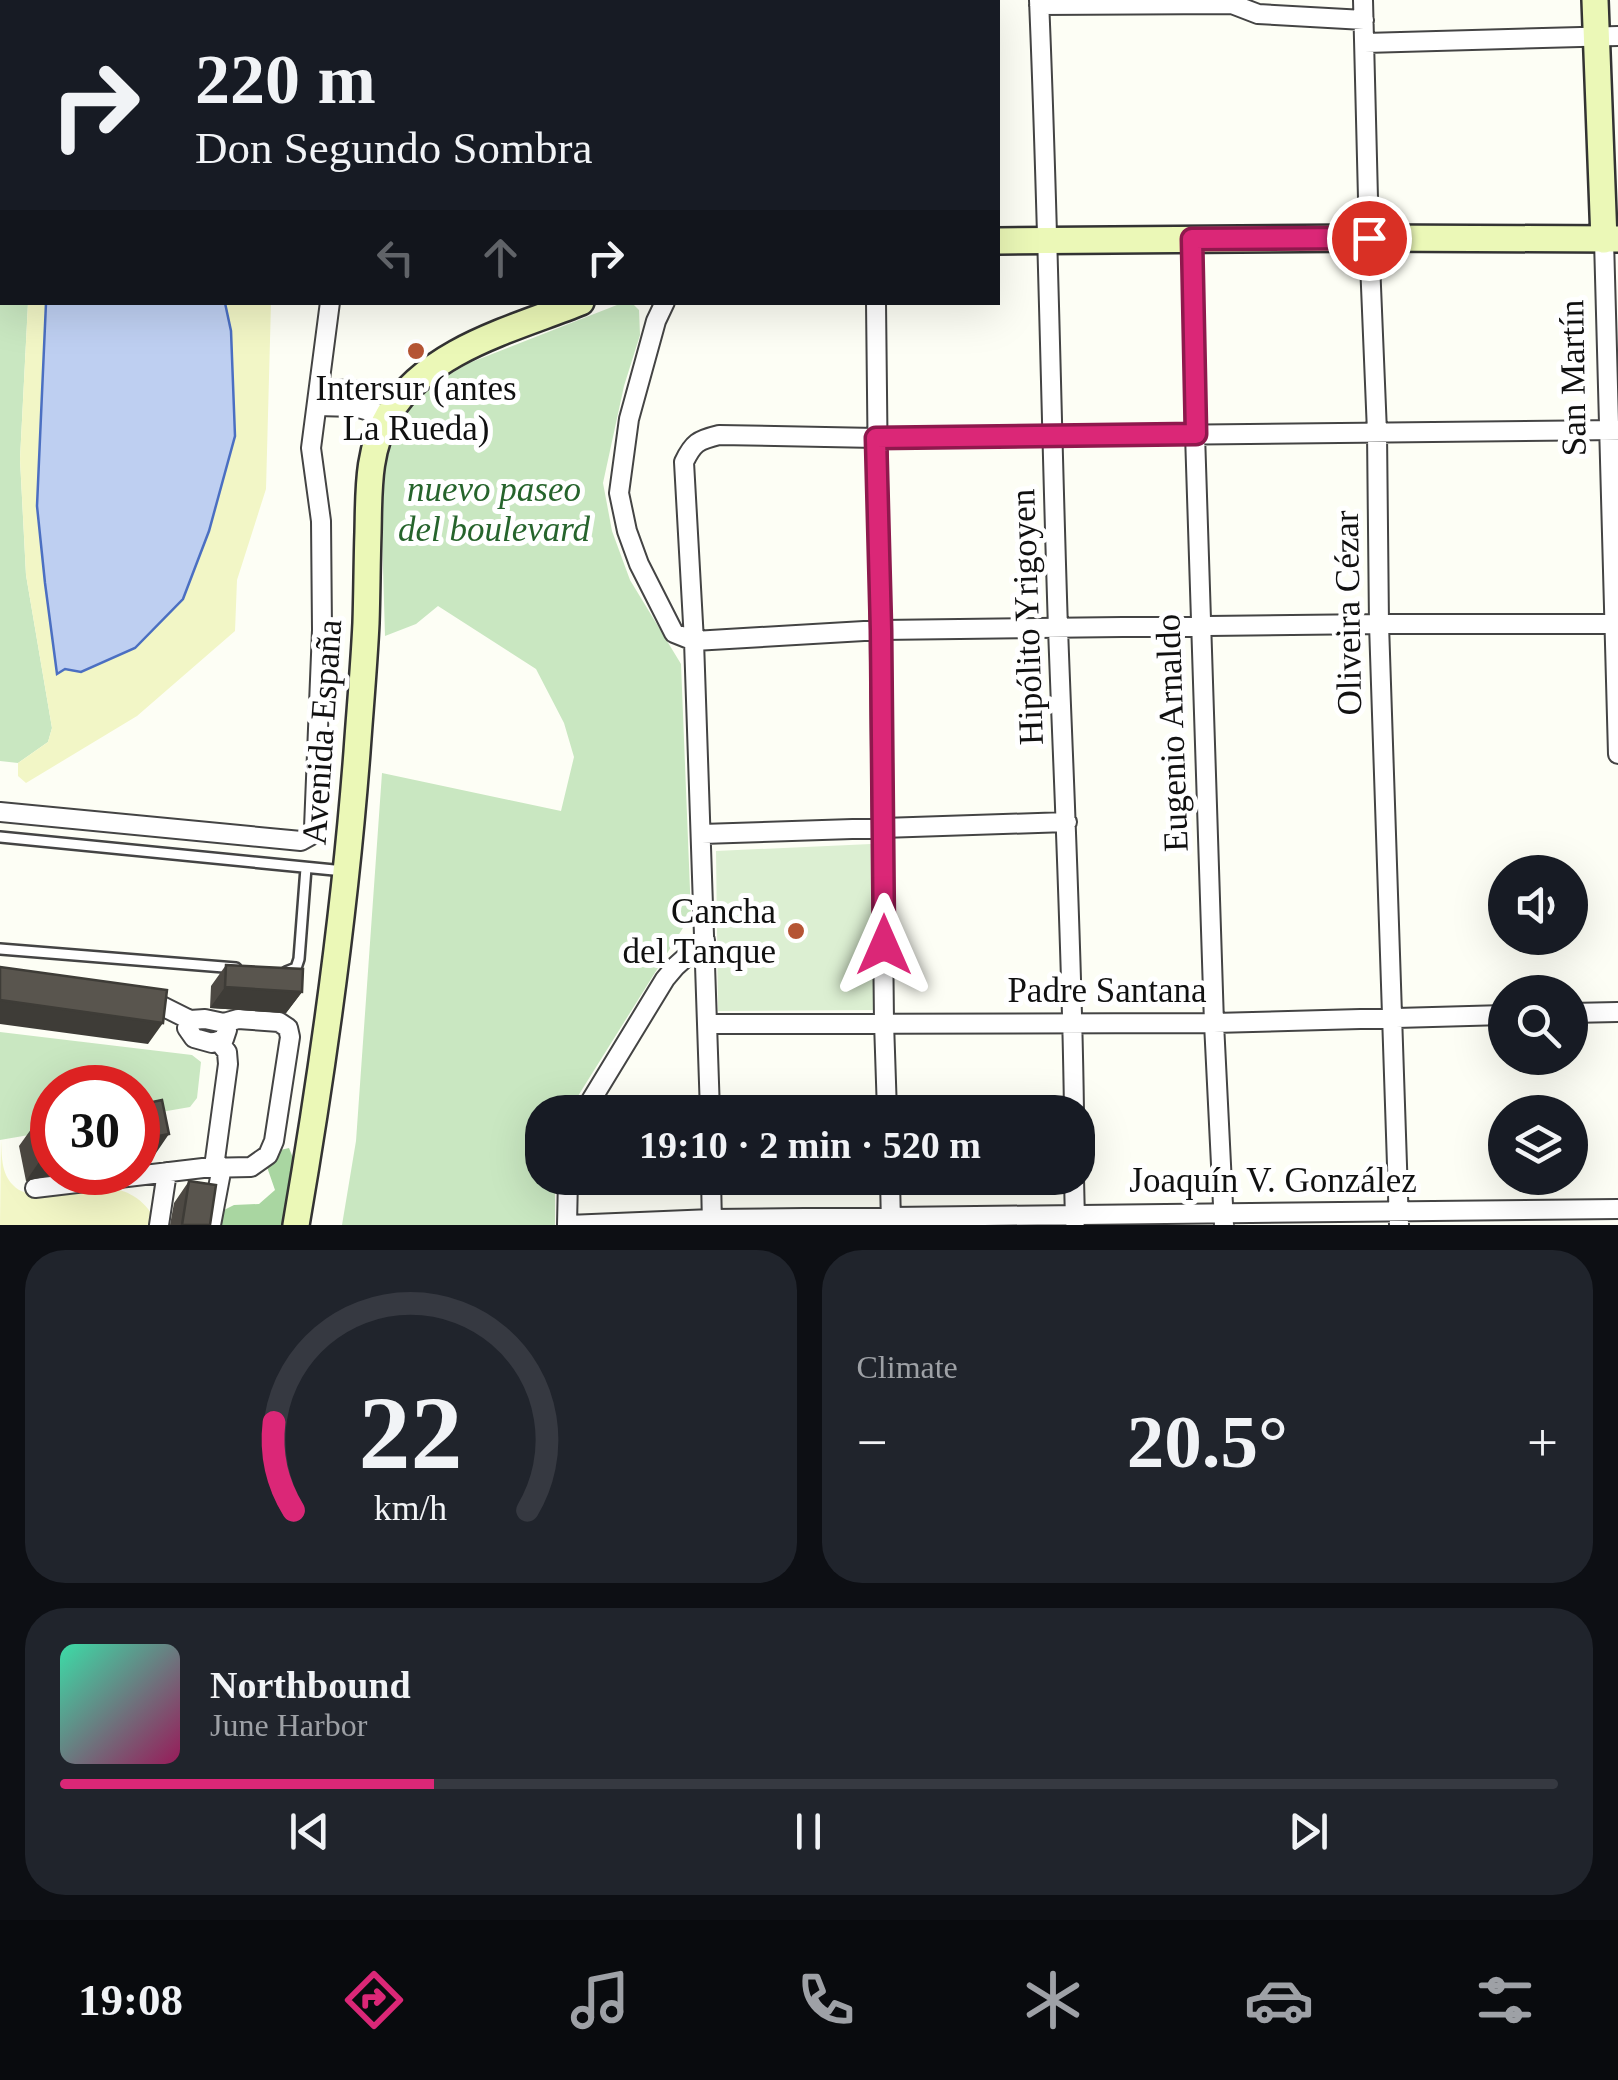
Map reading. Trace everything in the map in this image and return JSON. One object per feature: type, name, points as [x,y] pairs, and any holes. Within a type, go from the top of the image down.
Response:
[{"type":"main road","name":"San Martín","points":[[1595,0],[1607,36],[1611,240]]},
{"type":"main road","points":[[1000,241],[1611,240]]},
{"type":"main road","points":[[528,322],[554,305]]},
{"type":"main road","points":[[394,406],[426,371],[449,358],[573,305]]},
{"type":"main road","name":"Avenida España","points":[[296,1225],[347,872],[366,627],[370,474],[377,439],[394,406]]},
{"type":"street","name":"Oliveira Cézar","points":[[1364,0],[1400,1219]]},
{"type":"street","points":[[1039,3],[1248,4],[1258,14],[1364,20]]},
{"type":"street","name":"Hipólito Yrigoyen","points":[[1039,3],[1074,1095]]},
{"type":"street","points":[[1365,43],[1607,36]]},
{"type":"street","name":"Eugenio Arnaldo","points":[[1192,239],[1201,626],[1224,1218]]},
{"type":"street","name":"San Martín","points":[[1611,240],[1618,754]]},
{"type":"street","points":[[0,812],[301,841],[310,836],[314,828],[322,630],[320,521],[311,448],[330,305]]},
{"type":"street","points":[[876,305],[886,1095]]},
{"type":"street","points":[[655,312],[629,420],[619,492],[633,548],[674,633],[694,640],[881,630],[1617,624]]},
{"type":"street","points":[[318,398],[355,390],[394,406]]},
{"type":"street","points":[[710,1095],[684,462],[692,446],[718,435],[876,438],[1613,430]]},
{"type":"street","points":[[702,834],[1067,822]]},
{"type":"street","points":[[594,1095],[666,978],[705,940]]},
{"type":"street","points":[[126,994],[148,999],[190,1020],[279,1022],[288,1028],[290,1037],[274,1141],[268,1155],[241,1169],[218,1167],[160,1173]]},
{"type":"street","points":[[1588,1013],[1618,1012]]},
{"type":"street","name":"Padre Santana","points":[[708,1024],[1214,1022],[1488,1015]]},
{"type":"street","points":[[190,1020],[187,1028],[194,1038],[212,1044],[224,1040],[224,1023]]},
{"type":"street","points":[[211,1225],[228,1064],[227,1052],[219,1042]]},
{"type":"street","points":[[160,1225],[168,1172]]},
{"type":"street","points":[[568,1195],[568,1225]]},
{"type":"street","points":[[712,1195],[712,1222]]},
{"type":"street","points":[[890,1195],[891,1221]]},
{"type":"street","name":"Joaquín V. González","points":[[568,1225],[1400,1219],[1618,1209]]},
{"type":"lane","points":[[0,837],[347,872]]},
{"type":"lane","points":[[270,971],[289,972],[296,968],[306,868]]},
{"type":"lane","points":[[0,950],[250,969]]},
{"type":"green space","points":[[0,305],[28,305],[20,459],[26,575],[52,728],[48,742],[18,763],[0,761]]},
{"type":"green space","name":"nuevo paseo del boulevard","points":[[617,305],[634,305],[639,310],[640,335],[624,386],[603,483],[612,531],[630,580],[681,664],[691,915],[579,1095],[525,1095],[525,1195],[555,1195],[555,1225],[342,1225],[356,1141],[382,773],[561,811],[574,757],[564,723],[536,669],[438,606],[416,624],[385,636],[380,464],[408,399],[469,363]]},
{"type":"green space","points":[[0,1032],[192,1055],[201,1062],[197,1098],[190,1107],[160,1112],[160,1065],[30,1065],[30,1135],[0,1140]]},
{"type":"shaded area","name":"Cancha del Tanque","points":[[871,844],[879,1010],[718,1011],[716,851]]},
{"type":"shaded area","points":[[289,1148],[298,1170],[284,1225],[206,1225],[214,1215],[234,1205],[259,1204],[275,1190],[267,1167],[272,1152]]},
{"type":"sand","points":[[28,305],[46,305],[37,506],[58,673],[235,436],[231,331],[225,305],[271,305],[266,489],[237,580],[235,631],[137,716],[26,783],[18,776],[18,763],[48,742],[52,728],[26,575],[20,459]]},
{"type":"sand","points":[[1,1140],[6,1175],[25,1193],[130,1195],[151,1213],[149,1225],[0,1225]]},
{"type":"water","points":[[46,305],[225,305],[231,331],[235,436],[209,531],[183,599],[135,648],[81,672],[65,669],[57,674],[37,506]]},
{"type":"building","points":[[226,965],[303,969],[302,992],[225,987]]},
{"type":"building","points":[[0,967],[167,990],[163,1023],[0,1000]]},
{"type":"building","points":[[160,1100],[169,1134],[160,1136]]},
{"type":"building","points":[[189,1181],[216,1185],[210,1225],[182,1225]]},
{"type":"place","name":"Intersur (antes La Rueda)","points":[[416,351]]},
{"type":"place","name":"Cancha del Tanque","points":[[796,931]]},
{"type":"route","points":[[884,945],[876,438],[1196,434],[1192,239],[1369,238]]}]
